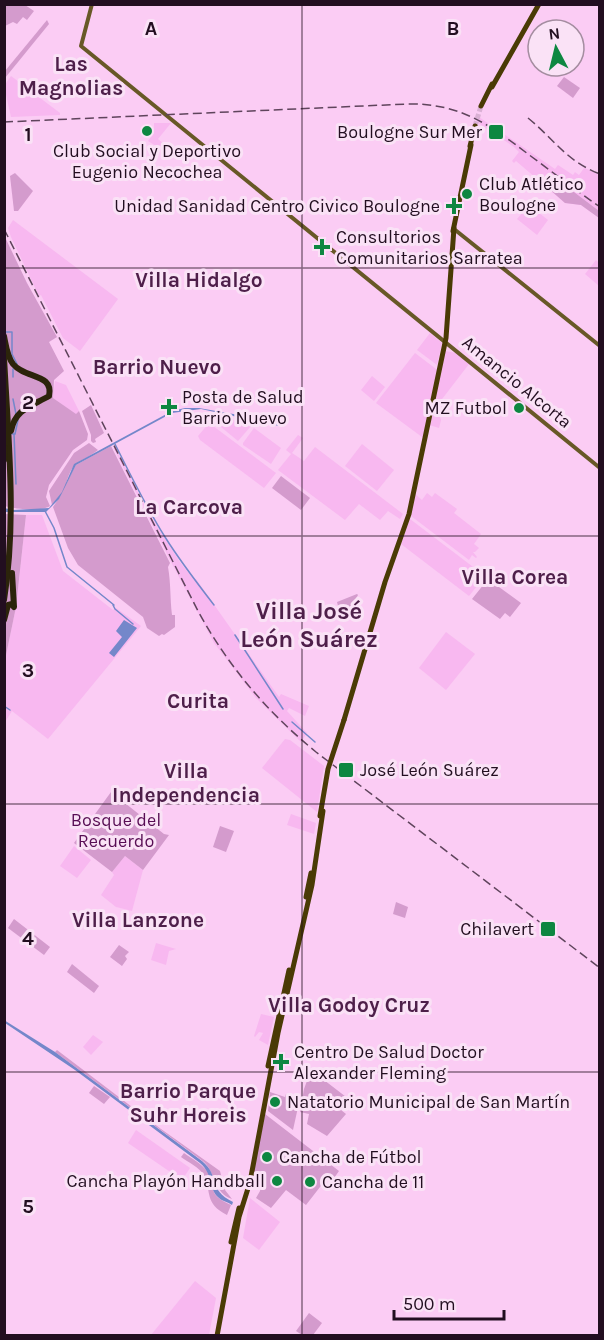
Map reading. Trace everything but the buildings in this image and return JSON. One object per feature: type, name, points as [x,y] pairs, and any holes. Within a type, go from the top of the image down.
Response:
[{"type":"highway","points":[[4,336],[13,364],[22,372],[47,381],[50,389],[49,396],[24,408],[15,418],[4,460]]},
{"type":"highway","points":[[4,357],[6,452]]},
{"type":"highway","points":[[4,432],[11,512],[12,580],[15,603],[14,607],[8,604],[4,620]]},
{"type":"highway","points":[[4,600],[11,536]]},
{"type":"main road","points":[[92,4],[81,45],[600,467]]},
{"type":"main road","points":[[480,106],[539,4]]},
{"type":"main road","points":[[215,1335],[235,1219],[245,1186],[271,1050],[304,909],[328,770],[386,580],[409,514],[445,341],[454,228],[475,126]]},
{"type":"main road","points":[[454,228],[600,346]]},
{"type":"main road","points":[[215,1335],[238,1223],[250,1182],[278,1033],[312,885],[321,816]]},
{"type":"main road","points":[[313,848],[317,841]]},
{"type":"shaded area","points":[[11,76],[60,115],[11,117],[4,86]]},
{"type":"shaded area","points":[[479,117],[555,169],[558,165],[573,175],[575,172],[579,175],[584,168],[599,173],[599,218],[581,205],[565,203],[516,161],[514,163],[512,161],[519,152],[477,122]]},
{"type":"shaded area","points":[[154,123],[171,123],[158,139],[163,143],[159,148],[148,141],[154,133]]},
{"type":"shaded area","points":[[529,205],[548,220],[537,235],[517,219]]},
{"type":"shaded area","points":[[13,220],[118,299],[80,351],[63,338],[41,295],[39,296],[11,237],[8,228]]},
{"type":"shaded area","points":[[596,260],[599,263],[599,286],[585,274]]},
{"type":"shaded area","points":[[430,333],[442,343],[437,365],[417,350]]},
{"type":"shaded area","points":[[445,351],[456,353],[469,364],[439,403],[445,407],[439,414],[441,420],[439,428],[426,424],[424,437],[422,437],[376,403],[415,353],[440,372]]},
{"type":"shaded area","points":[[372,376],[385,387],[374,401],[361,390]]},
{"type":"shaded area","points":[[55,381],[66,385],[79,411],[76,415],[53,398]]},
{"type":"shaded area","points":[[204,413],[247,423],[251,426],[238,441]]},
{"type":"shaded area","points":[[209,423],[276,473],[264,488],[200,440],[198,436]]},
{"type":"shaded area","points":[[254,428],[281,448],[271,464],[243,445]]},
{"type":"shaded area","points":[[298,435],[303,438],[292,453],[304,461],[315,447],[403,514],[400,519],[388,511],[380,520],[359,504],[345,520],[278,470],[291,454],[286,450]]},
{"type":"shaded area","points":[[362,444],[394,470],[377,491],[345,466]]},
{"type":"shaded area","points":[[114,445],[149,514],[180,562],[194,580],[196,579],[279,697],[281,694],[309,706],[305,716],[289,708],[287,711],[307,733],[301,742],[256,698],[214,643],[171,562]]},
{"type":"shaded area","points":[[427,493],[432,497],[435,493],[457,509],[454,513],[481,534],[474,544],[479,548],[473,552],[476,558],[472,555],[469,560],[411,516],[415,494],[422,500]]},
{"type":"shaded area","points":[[26,515],[42,515],[63,571],[113,610],[116,608],[141,626],[48,739],[12,711],[5,722],[5,660],[16,607]]},
{"type":"shaded area","points":[[410,519],[485,576],[469,596],[401,544]]},
{"type":"shaded area","points":[[446,632],[475,654],[446,690],[419,668]]},
{"type":"shaded area","points":[[285,739],[290,740],[324,766],[317,812],[262,768]]},
{"type":"shaded area","points":[[291,814],[316,823],[314,834],[287,825]]},
{"type":"shaded area","points":[[74,846],[91,860],[77,878],[60,866]]},
{"type":"shaded area","points":[[125,856],[143,870],[132,911],[116,907],[101,895],[114,875],[112,872]]},
{"type":"shaded area","points":[[156,943],[176,949],[169,951],[166,965],[151,960]]},
{"type":"shaded area","points":[[261,1014],[274,1017],[268,1045],[259,1040],[263,1033],[259,1032],[254,1036]]},
{"type":"shaded area","points":[[93,1035],[103,1042],[91,1055],[83,1047]]},
{"type":"shaded area","points":[[136,1130],[190,1168],[182,1180],[128,1143]]},
{"type":"shaded area","points":[[250,1198],[280,1222],[259,1250],[243,1238]]},
{"type":"shaded area","points":[[195,1281],[216,1298],[209,1335],[151,1335]]},
{"type":"green space","points":[[4,5],[25,5],[34,11],[27,20],[23,17],[17,24],[13,22],[5,26]]},
{"type":"green space","points":[[47,20],[49,24],[5,78],[5,71]]},
{"type":"green space","points":[[565,78],[580,88],[573,98],[557,86]]},
{"type":"green space","points":[[15,173],[33,191],[18,211],[14,211],[10,176]]},
{"type":"green space","points":[[558,180],[599,211],[599,218],[581,205],[565,203],[548,188]]},
{"type":"green space","points":[[4,235],[57,337],[49,342],[64,371],[54,380],[53,398],[76,414],[79,411],[88,434],[87,440],[73,450],[49,485],[46,497],[50,506],[41,509],[5,506]]},
{"type":"green space","points":[[91,405],[104,433],[93,443],[82,411]]},
{"type":"green space","points":[[89,443],[98,450],[74,466],[66,484],[76,465],[111,446],[170,563],[168,567],[175,627],[164,635],[159,636],[147,628],[143,617],[78,565],[68,548],[53,507],[61,495],[52,505],[49,491],[74,453]]},
{"type":"green space","points":[[281,476],[310,498],[301,510],[272,488]]},
{"type":"green space","points":[[5,514],[26,515],[16,607],[5,660]]},
{"type":"green space","points":[[488,579],[521,603],[510,617],[505,613],[500,619],[472,599]]},
{"type":"green space","points":[[358,595],[342,622],[337,602]]},
{"type":"green space","name":"Bosque del Recuerdo","points":[[111,792],[164,834],[169,835],[143,870],[125,856],[112,872],[74,843]]},
{"type":"green space","points":[[220,826],[234,831],[226,852],[213,847]]},
{"type":"green space","points":[[396,902],[408,907],[405,918],[393,914]]},
{"type":"green space","points":[[14,919],[50,947],[44,955],[8,928]]},
{"type":"green space","points":[[119,945],[129,952],[122,966],[110,957]]},
{"type":"green space","points":[[72,964],[99,986],[94,993],[67,972]]},
{"type":"green space","points":[[57,1050],[220,1171],[225,1190],[232,1199],[218,1188],[204,1162],[55,1052]]},
{"type":"green space","points":[[311,1070],[350,1100],[341,1110],[346,1114],[327,1136],[307,1124],[309,1114],[300,1112],[304,1089]]},
{"type":"green space","points":[[94,1086],[110,1097],[104,1104],[89,1093]]},
{"type":"green space","points":[[270,1092],[285,1097],[286,1094],[300,1098],[293,1130],[268,1111]]},
{"type":"green space","points":[[265,1114],[339,1171],[332,1181],[327,1178],[306,1205],[286,1190],[271,1208],[256,1198],[262,1179],[252,1177]]},
{"type":"green space","points":[[184,1153],[205,1168],[215,1193],[231,1205],[227,1215],[212,1202],[204,1175],[181,1157]]},
{"type":"green space","points":[[309,1313],[322,1323],[313,1335],[302,1335],[296,1331]]},
{"type":"water","points":[[199,408],[284,423],[279,426],[201,409],[172,413],[76,465],[59,499],[46,512],[5,512],[4,508],[13,510],[49,508],[62,492],[74,464],[172,411]]},
{"type":"water","points":[[124,620],[137,628],[114,657],[109,653],[122,637],[116,631]]},
{"type":"water","points":[[4,1020],[55,1052],[202,1161],[211,1172],[217,1188],[233,1202],[232,1205],[220,1199],[216,1194],[207,1172],[200,1163],[75,1070],[5,1023]]},
{"type":"waterway","points":[[5,332],[12,332],[12,354],[17,364]]},
{"type":"waterway","points":[[13,369],[13,377]]},
{"type":"waterway","points":[[13,399],[16,414]]},
{"type":"waterway","points":[[12,434],[15,434],[18,420]]},
{"type":"waterway","points":[[14,434],[16,484]]},
{"type":"waterway","points":[[115,444],[165,537],[214,605]]},
{"type":"waterway","points":[[45,511],[54,528],[67,567],[114,605]]},
{"type":"waterway","points":[[113,605],[133,624]]},
{"type":"waterway","points":[[235,635],[283,709]]},
{"type":"waterway","points":[[4,706],[10,710]]},
{"type":"waterway","points":[[292,722],[315,742]]},
{"type":"tunnel","points":[[475,126],[481,106]]},
{"type":"railway","points":[[4,122],[426,105],[460,112],[489,126],[600,207]]},
{"type":"railway","points":[[528,118],[569,156],[600,174]]},
{"type":"railway","points":[[4,229],[198,611],[222,651],[250,687],[281,721],[316,752],[600,968]]},
{"type":"place","name":"Club Social y Deportivo Eugenio Necochea","points":[[147,131]]},
{"type":"place","name":"Boulogne Sur Mer","points":[[496,132]]},
{"type":"place","name":"Club Atlético Boulogne","points":[[467,194]]},
{"type":"place","name":"Unidad Sanidad Centro Civico Boulogne","points":[[454,206]]},
{"type":"place","name":"Consultorios Comunitarios Sarratea","points":[[322,247]]},
{"type":"place","name":"Posta de Salud Barrio Nuevo","points":[[169,407]]},
{"type":"place","name":"MZ Futbol","points":[[519,408]]},
{"type":"place","name":"José León Suárez","points":[[346,770]]},
{"type":"place","name":"Chilavert","points":[[548,929]]},
{"type":"place","name":"Centro De Salud Doctor Alexander Fleming","points":[[281,1062]]},
{"type":"place","name":"Natatorio Municipal de San Martín","points":[[275,1102]]},
{"type":"place","name":"Cancha de Fútbol","points":[[267,1157]]},
{"type":"place","name":"Cancha Playón Handball","points":[[277,1181]]},
{"type":"place","name":"Cancha de 11","points":[[310,1182]]},
{"type":"district","name":"Las Magnolias","points":[[71,76]]},
{"type":"district","name":"Villa Hidalgo","points":[[199,280]]},
{"type":"district","name":"Barrio Nuevo","points":[[157,367]]},
{"type":"district","name":"La Carcova","points":[[189,507]]},
{"type":"district","name":"Villa Corea","points":[[515,577]]},
{"type":"district","name":"Villa José León Suárez","points":[[309,625]]},
{"type":"district","name":"Curita","points":[[198,701]]},
{"type":"district","name":"Villa Independencia","points":[[186,783]]},
{"type":"district","name":"Villa Lanzone","points":[[138,920]]},
{"type":"district","name":"Villa Godoy Cruz","points":[[349,1005]]},
{"type":"district","name":"Barrio Parque Suhr Horeis","points":[[188,1103]]}]
